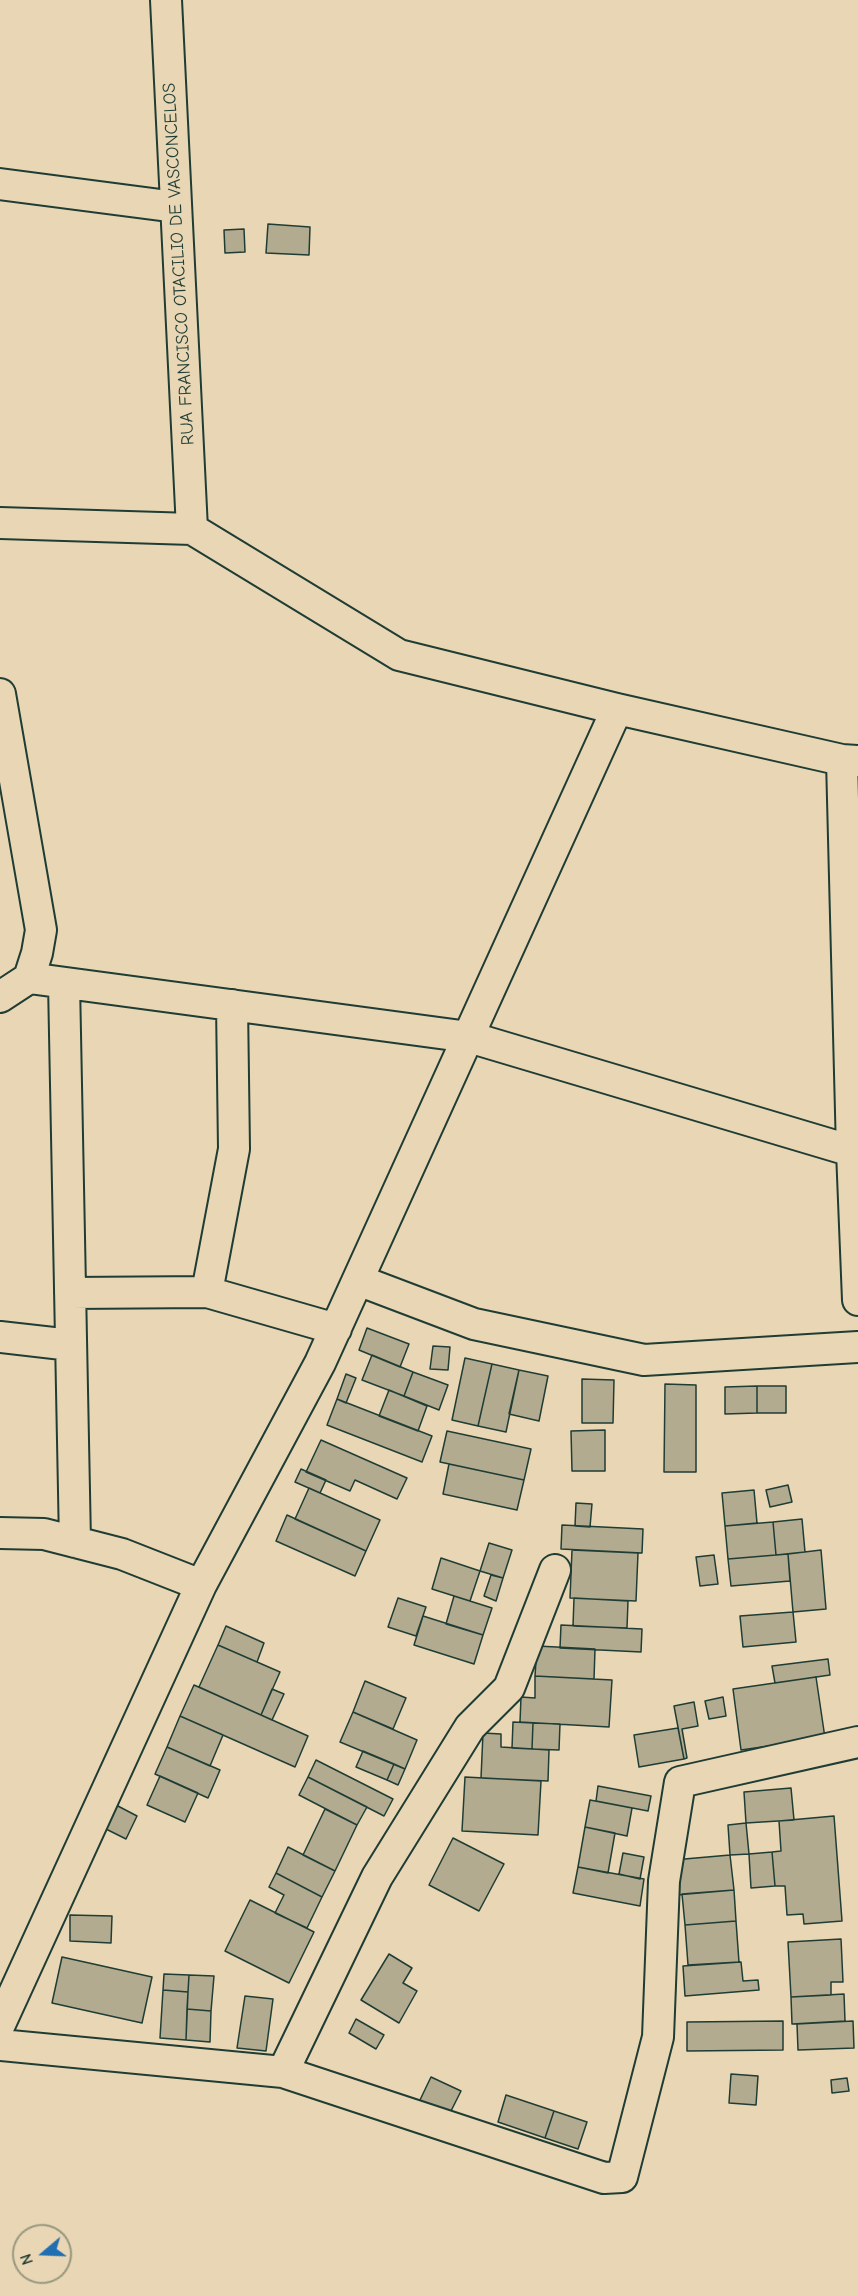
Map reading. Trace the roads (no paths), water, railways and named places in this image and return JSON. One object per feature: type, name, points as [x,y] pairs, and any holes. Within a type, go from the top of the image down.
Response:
[{"type":"street","name":"RUA FRANCISCO OTACILIO DE VASCONCELOS","points":[[166,0],[192,529]]},
{"type":"street","points":[[0,184],[176,207]]},
{"type":"street","points":[[0,523],[192,529],[399,655],[617,709],[850,761],[852,1151],[858,1300]]},
{"type":"street","points":[[0,694],[41,930],[29,978],[0,997]]},
{"type":"street","points":[[0,2024],[201,1585],[336,1329],[617,709]]},
{"type":"street","points":[[29,978],[468,1037],[852,1151]]},
{"type":"street","points":[[64,983],[75,1542]]},
{"type":"street","points":[[207,1292],[234,1149],[232,1005]]},
{"type":"street","points":[[358,1280],[474,1324],[644,1360],[858,1347]]},
{"type":"street","points":[[70,1293],[207,1292],[336,1329]]},
{"type":"street","points":[[0,1337],[71,1345]]},
{"type":"street","points":[[0,1533],[44,1534],[122,1554],[201,1585]]},
{"type":"street","points":[[283,2072],[377,1877],[470,1727],[509,1688],[555,1570]]},
{"type":"street","points":[[0,2044],[283,2072],[604,2178],[622,2176],[658,2037],[664,1881],[680,1782],[858,1742]]}]
